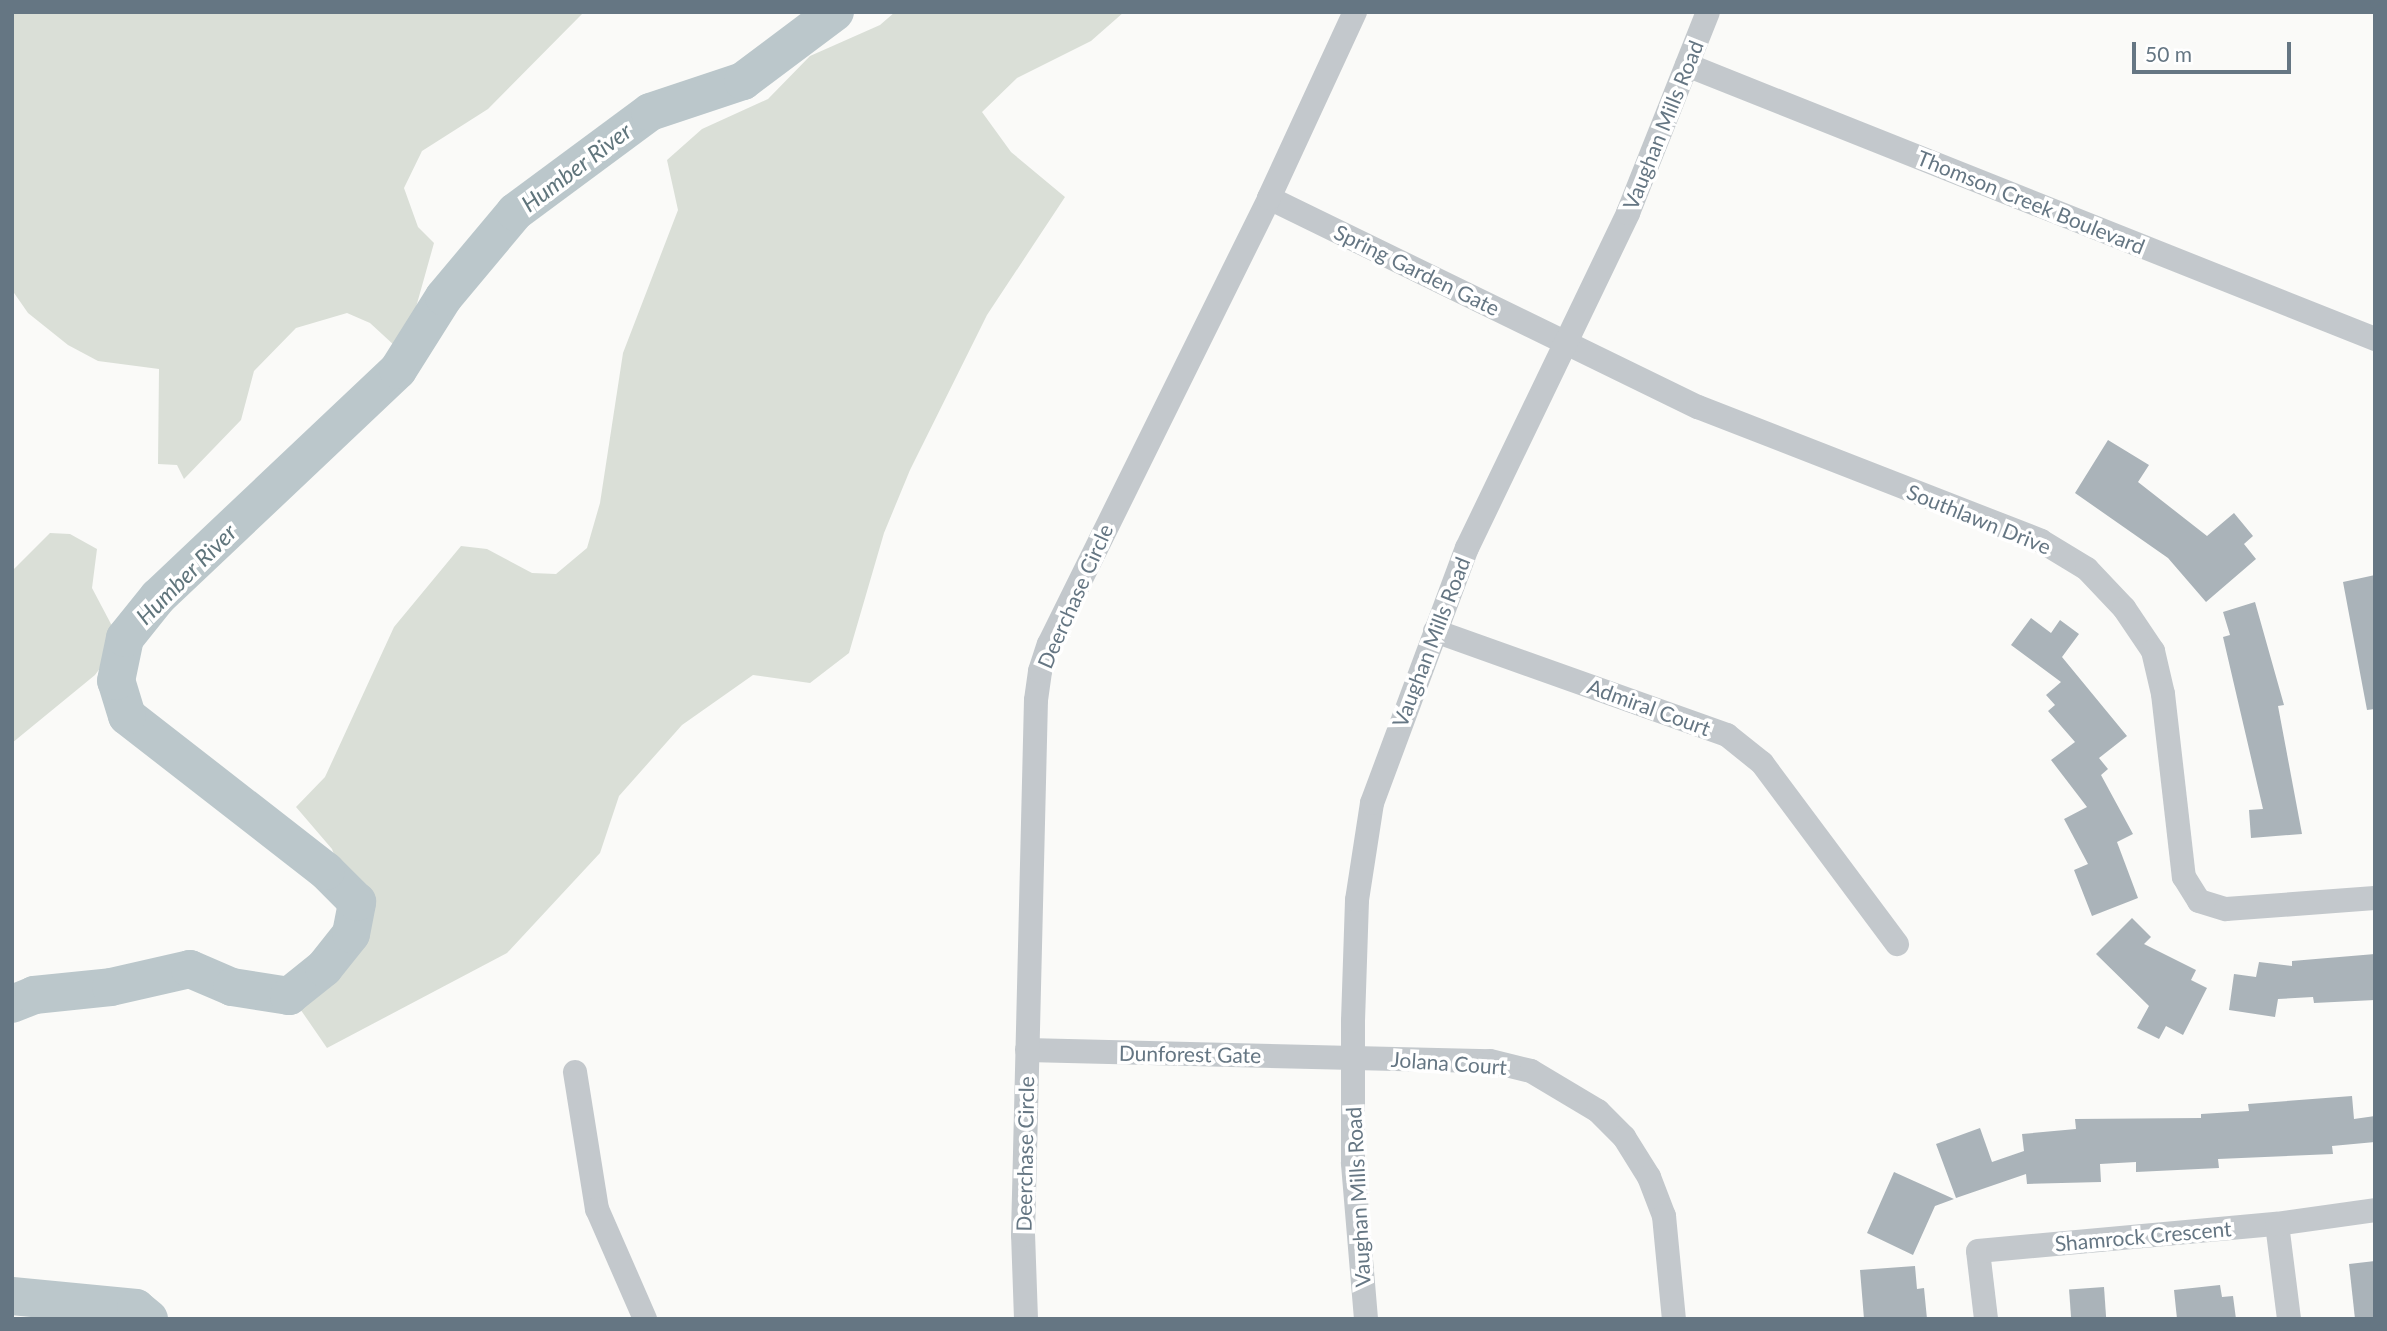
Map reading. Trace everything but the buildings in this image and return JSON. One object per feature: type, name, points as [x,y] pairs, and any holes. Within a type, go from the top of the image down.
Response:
[{"type":"street","name":"Deerchase Circle","points":[[1026,1319],[1023,1235],[1040,671],[1061,620],[1269,198],[1355,12]]},
{"type":"street","name":"Vaughan Mills Road","points":[[1366,1319],[1353,1174],[1353,1056],[1357,900],[1367,828],[1385,763],[1483,511],[1628,213],[1708,12]]},
{"type":"street","name":"Thomson Creek Boulevard","points":[[1687,65],[2375,339]]},
{"type":"street","name":"Spring Garden Gate","points":[[1269,198],[1566,342]]},
{"type":"street","name":"Southlawn Drive","points":[[1566,342],[1698,407],[2041,541],[2087,569],[2124,608],[2152,651],[2164,694],[2184,877],[2199,901],[2226,909],[2375,898]]},
{"type":"street","name":"Admiral Court","points":[[1435,631],[1727,735],[1762,763],[1897,944]]},
{"type":"street","name":"Dunforest Gate","points":[[1027,1050],[1353,1056]]},
{"type":"street","name":"Jolana Court","points":[[1353,1056],[1490,1061],[1531,1071],[1598,1111],[1624,1137],[1648,1177],[1664,1216],[1674,1319]]},
{"type":"street","points":[[575,1072],[597,1209],[645,1319]]},
{"type":"street","name":"Shamrock Crescent","points":[[1986,1319],[1978,1251],[2277,1224],[2375,1210]]},
{"type":"street","points":[[2277,1224],[2289,1319]]},
{"type":"shaded area","points":[[12,12],[584,12],[488,109],[422,151],[404,188],[418,227],[434,243],[413,318],[395,346],[370,323],[347,313],[296,328],[254,371],[241,420],[184,479],[177,465],[158,464],[159,369],[98,361],[68,345],[28,313],[12,290]]},
{"type":"shaded area","points":[[895,12],[1124,12],[1091,41],[1017,78],[982,112],[1011,152],[1065,197],[987,315],[910,470],[884,533],[849,653],[810,683],[753,675],[682,725],[619,796],[600,853],[507,953],[327,1048],[285,987],[346,960],[361,929],[332,849],[296,807],[325,777],[394,627],[461,546],[487,549],[532,573],[556,574],[587,548],[600,503],[623,353],[678,210],[667,160],[702,129],[768,99],[810,56],[880,25]]},
{"type":"shaded area","points":[[50,533],[70,534],[97,549],[92,588],[111,624],[114,649],[95,675],[12,743],[12,571]]},
{"type":"waterway","name":"Humber River","points":[[12,1004],[34,995],[111,987],[190,969],[232,987],[289,996],[324,968],[351,934],[357,902],[326,871],[127,716],[116,681],[125,638],[158,597],[398,370],[444,297],[515,212],[650,112],[743,81],[835,12]]},
{"type":"waterway","name":"Humber River","points":[[12,1296],[136,1308],[149,1319]]}]
